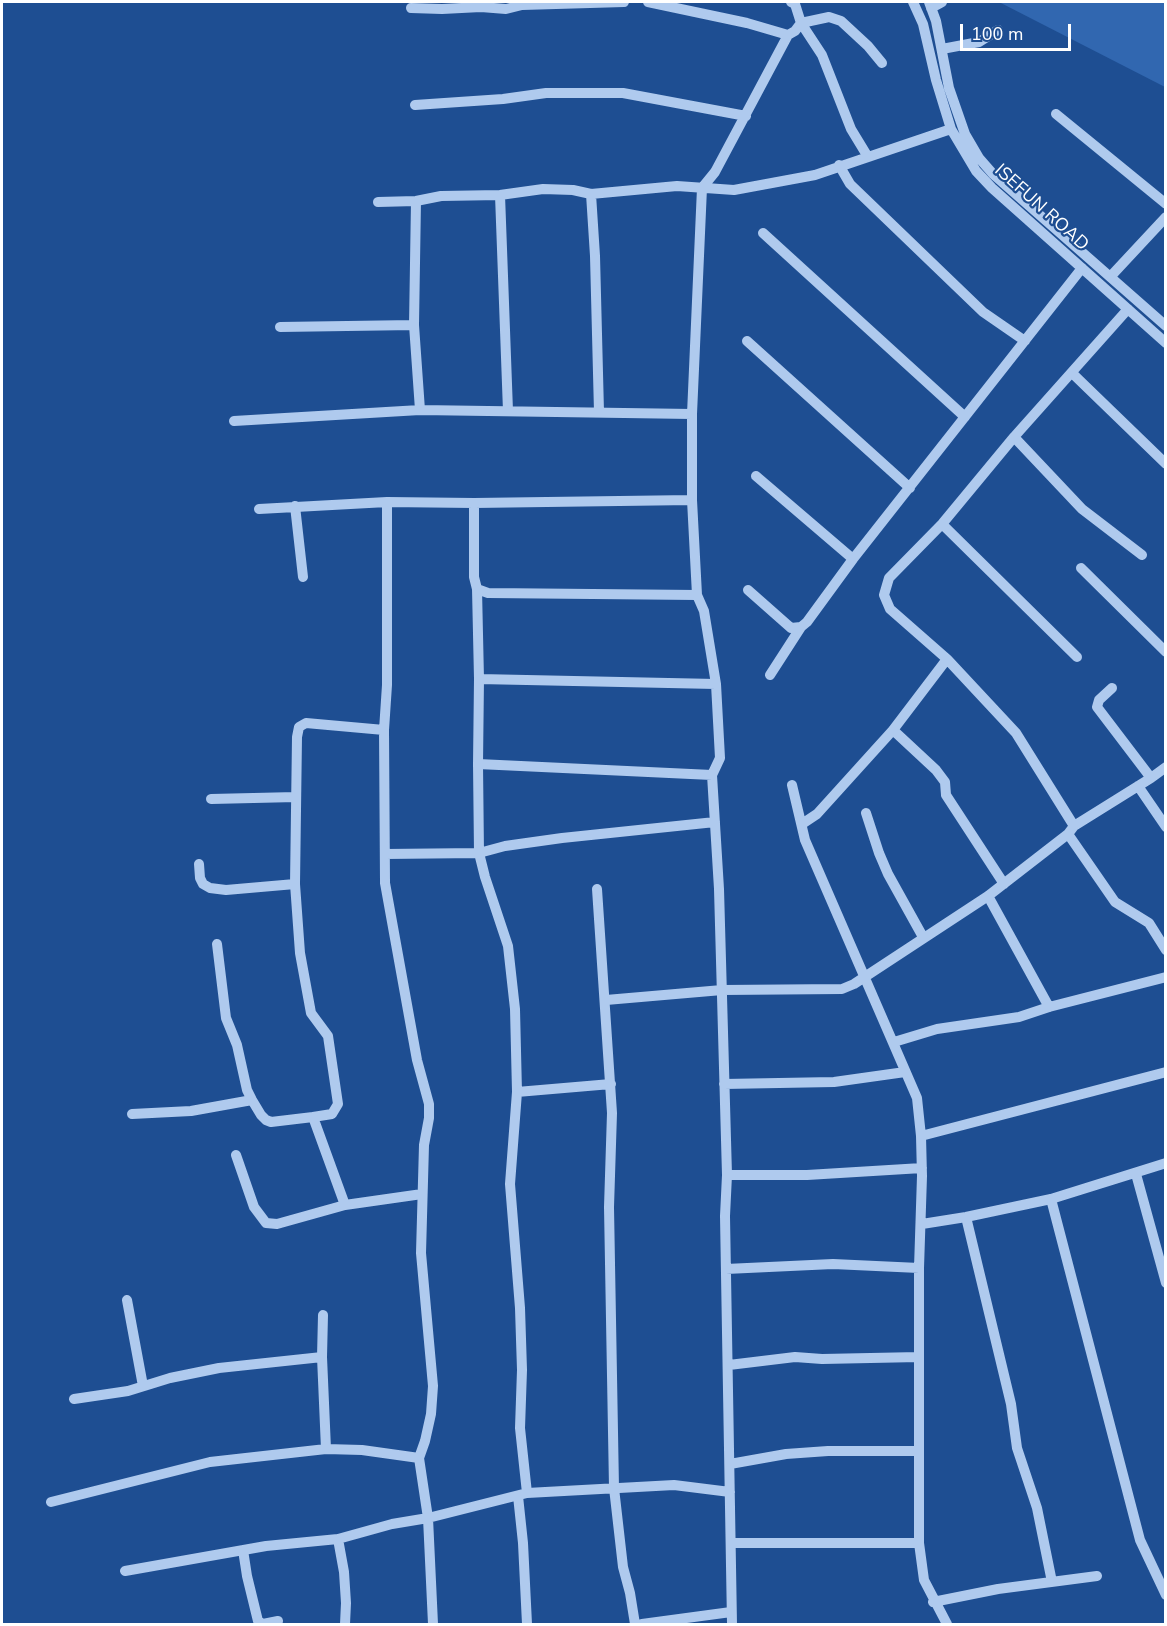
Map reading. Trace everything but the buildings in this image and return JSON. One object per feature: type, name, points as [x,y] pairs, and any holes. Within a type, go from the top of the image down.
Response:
[{"type":"street","points":[[411,8],[441,9],[482,6],[506,9],[522,3],[624,2]]},
{"type":"street","points":[[648,2],[747,23],[788,35]]},
{"type":"street","points":[[791,2],[795,4],[801,23],[822,55],[851,129],[868,157]]},
{"type":"street","name":"ISEFUN ROAD","points":[[913,2],[923,24],[936,80],[951,129],[976,171],[1111,276],[1166,326]]},
{"type":"street","points":[[930,5],[942,2]]},
{"type":"street","name":"ISEFUN ROAD","points":[[930,5],[936,21],[949,88],[965,134],[979,158],[1082,268],[1166,343]]},
{"type":"street","points":[[732,1624],[726,1269],[727,1175],[722,990],[712,774],[720,758],[716,684],[705,611],[697,595],[692,500],[692,414],[702,189],[715,172],[788,35],[795,31],[801,23],[829,17],[841,21],[868,46],[882,63]]},
{"type":"street","points":[[942,49],[979,42],[998,30]]},
{"type":"street","points":[[415,105],[502,99],[546,93],[623,93],[746,116]]},
{"type":"street","points":[[1056,114],[1166,204]]},
{"type":"street","points":[[378,202],[416,201],[441,196],[500,195],[543,189],[573,190],[591,194],[676,186],[734,190],[815,175],[951,129]]},
{"type":"street","points":[[839,165],[850,184],[983,312],[1025,341]]},
{"type":"street","points":[[591,194],[599,412]]},
{"type":"street","points":[[500,195],[508,411]]},
{"type":"street","points":[[416,201],[414,325],[420,410]]},
{"type":"street","points":[[1111,276],[1166,217]]},
{"type":"street","points":[[763,233],[965,417]]},
{"type":"street","points":[[770,675],[801,627],[853,559],[1082,268]]},
{"type":"street","points":[[1128,309],[1014,437],[942,524],[889,578],[884,595],[890,609],[947,659],[1016,733],[1115,902],[1149,922],[1166,950]]},
{"type":"street","points":[[280,327],[414,325]]},
{"type":"street","points":[[747,341],[910,488]]},
{"type":"street","points":[[1072,373],[1166,464]]},
{"type":"street","points":[[234,421],[420,410],[692,414]]},
{"type":"street","points":[[1014,437],[1082,509],[1142,555]]},
{"type":"street","points":[[756,476],[853,559]]},
{"type":"street","points":[[259,509],[387,502],[692,500]]},
{"type":"street","points":[[387,502],[387,685],[384,730],[385,883],[411,1031],[429,1104],[424,1145],[421,1253],[432,1386],[431,1414],[419,1458],[428,1518],[433,1624]]},
{"type":"street","points":[[474,503],[474,577],[477,589],[479,679],[479,853],[508,946],[515,1009],[518,1092],[510,1184],[520,1308],[522,1382],[520,1428],[527,1624]]},
{"type":"street","points":[[295,506],[303,578]]},
{"type":"street","points":[[942,524],[1077,657]]},
{"type":"street","points":[[1080,568],[1166,652]]},
{"type":"street","points":[[477,589],[488,593],[697,595]]},
{"type":"street","points":[[748,590],[791,628],[801,627]]},
{"type":"street","points":[[802,824],[817,814],[893,730],[947,659]]},
{"type":"street","points":[[479,679],[716,684]]},
{"type":"street","points":[[1112,688],[1099,700],[1097,706],[1151,778]]},
{"type":"street","points":[[217,944],[225,1018],[237,1045],[247,1090],[261,1115],[271,1122],[332,1114],[338,1104],[328,1036],[311,1013],[300,953],[295,884],[297,737],[300,727],[306,723],[384,730]]},
{"type":"street","points":[[893,730],[936,770],[945,782],[946,795],[1004,884]]},
{"type":"street","points":[[478,764],[712,774]]},
{"type":"street","points":[[606,1000],[722,990],[842,989],[988,896],[1071,830],[1166,767]]},
{"type":"street","points":[[792,785],[805,840],[917,1098],[922,1168],[919,1268],[919,1543],[924,1580],[946,1624]]},
{"type":"street","points":[[1138,786],[1166,827]]},
{"type":"street","points":[[211,800],[296,797]]},
{"type":"street","points":[[866,813],[888,874],[923,937]]},
{"type":"street","points":[[385,854],[479,853],[505,846],[562,838],[715,822]]},
{"type":"street","points":[[199,864],[202,884],[210,888],[226,890],[295,884]]},
{"type":"street","points":[[597,889],[612,1113],[609,1207],[614,1488],[623,1566],[635,1624]]},
{"type":"street","points":[[988,896],[1049,1007]]},
{"type":"street","points":[[894,1041],[937,1029],[1019,1017],[1166,977]]},
{"type":"street","points":[[724,1084],[834,1082],[905,1072]]},
{"type":"street","points":[[921,1136],[1166,1072]]},
{"type":"street","points":[[518,1092],[611,1084]]},
{"type":"street","points":[[132,1114],[191,1111],[252,1100]]},
{"type":"street","points":[[313,1117],[345,1205]]},
{"type":"street","points":[[236,1155],[254,1207],[266,1223],[277,1224],[345,1205],[422,1194]]},
{"type":"street","points":[[922,1224],[1051,1199],[1166,1163]]},
{"type":"street","points":[[727,1175],[807,1175],[922,1168]]},
{"type":"street","points":[[1136,1174],[1166,1282]]},
{"type":"street","points":[[1051,1199],[1140,1540],[1166,1595]]},
{"type":"street","points":[[966,1217],[1011,1404],[1017,1448],[1037,1508],[1052,1582]]},
{"type":"street","points":[[726,1269],[833,1264],[919,1268]]},
{"type":"street","points":[[127,1300],[143,1386]]},
{"type":"street","points":[[323,1315],[322,1357],[326,1449]]},
{"type":"street","points":[[74,1399],[128,1391],[170,1378],[219,1368],[322,1357]]},
{"type":"street","points":[[729,1365],[795,1357],[919,1358]]},
{"type":"street","points":[[51,1502],[210,1462],[326,1449],[362,1450],[419,1458]]},
{"type":"street","points":[[730,1464],[786,1454],[828,1451],[919,1451]]},
{"type":"street","points":[[125,1571],[243,1550],[338,1539],[392,1524],[428,1518],[523,1494],[674,1485],[730,1492]]},
{"type":"street","points":[[338,1539],[344,1572],[345,1624]]},
{"type":"street","points":[[731,1543],[919,1543]]},
{"type":"street","points":[[243,1550],[258,1621],[263,1624],[278,1621]]},
{"type":"street","points":[[933,1602],[998,1589],[1096,1576]]},
{"type":"street","points":[[642,1624],[731,1612]]},
{"type":"shaded area","points":[[999,2],[1165,2],[1165,87]]}]
